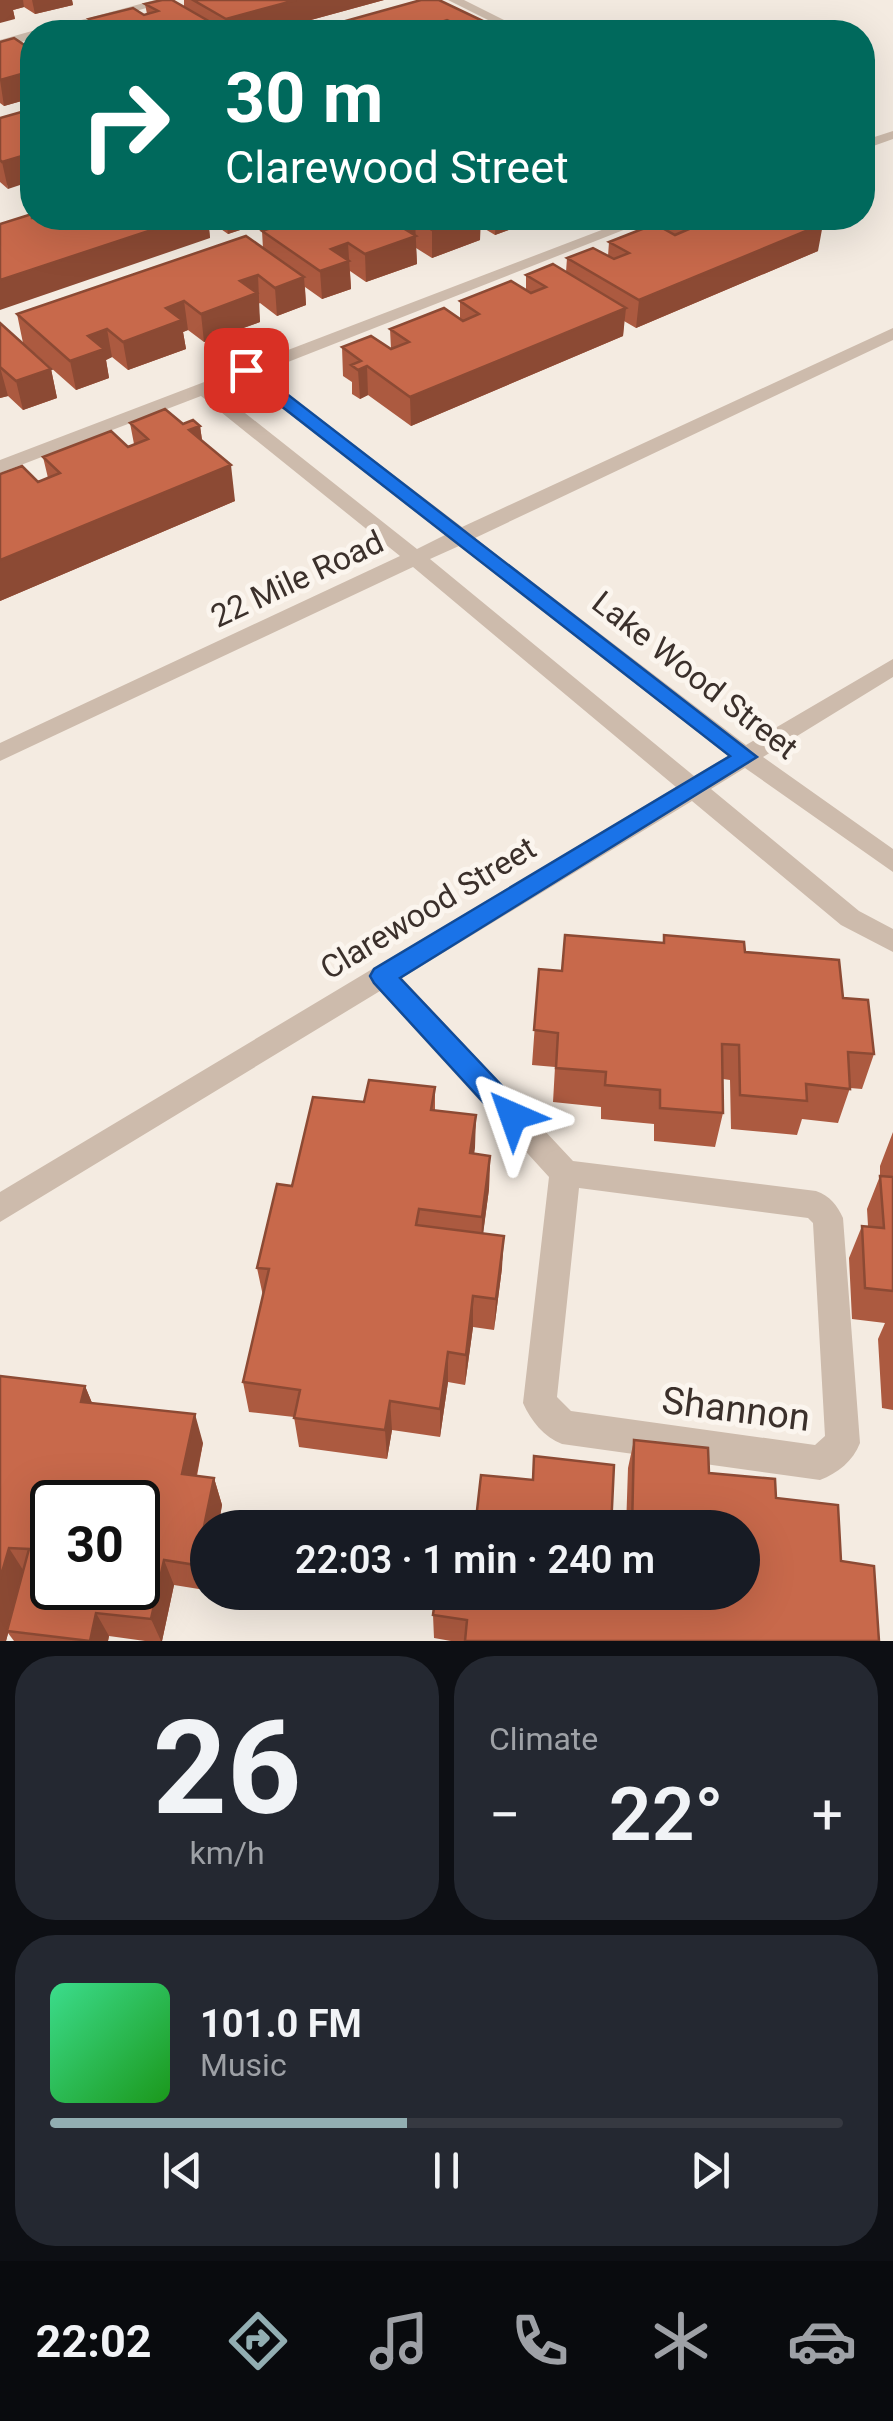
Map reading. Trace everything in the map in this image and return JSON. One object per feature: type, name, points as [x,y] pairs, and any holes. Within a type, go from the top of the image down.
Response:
[{"type":"street","points":[[91,20],[170,0]]},
{"type":"street","points":[[454,0],[496,20]]},
{"type":"street","points":[[0,467],[614,230]]},
{"type":"street","name":"22 Mile Road","points":[[0,753],[893,334]]},
{"type":"street","name":"Lake Wood Street","points":[[246,370],[746,757],[893,862]]},
{"type":"street","points":[[202,388],[414,557],[850,918],[893,941]]},
{"type":"street","name":"Clarewood Street","points":[[0,1208],[893,668]]},
{"type":"street","points":[[383,976],[565,1173]]},
{"type":"street","name":"Shannon","points":[[565,1173],[816,1205],[828,1218],[842,1443],[820,1462],[562,1427],[540,1403],[565,1173]]},
{"type":"building","points":[[172,0],[207,20],[89,19],[133,8],[144,15],[158,11],[145,4]]},
{"type":"building","points":[[193,0],[296,0],[226,19]]},
{"type":"building","points":[[421,0],[439,0],[481,20],[447,20],[349,20]]},
{"type":"building","points":[[14,38],[20,42],[20,74],[0,80],[0,42]]},
{"type":"building","points":[[20,112],[20,157],[2,162],[0,160],[0,118]]},
{"type":"building","points":[[20,218],[20,230],[152,230],[0,280],[0,224]]},
{"type":"building","points":[[406,230],[416,236],[365,254],[348,243],[331,249],[349,261],[320,271],[262,231]]},
{"type":"building","points":[[640,230],[666,230],[675,235],[687,230],[808,230],[639,300],[567,258],[593,248],[614,259],[629,253],[609,242]]},
{"type":"building","points":[[246,236],[304,277],[275,288],[258,275],[240,281],[257,293],[201,314],[184,301],[166,308],[182,320],[123,342],[107,329],[88,336],[104,349],[70,361],[17,314]]},
{"type":"building","points":[[553,264],[626,308],[410,397],[367,366],[358,370],[351,365],[361,361],[342,347],[371,336],[391,349],[409,342],[390,329],[444,308],[463,321],[479,314],[460,301],[511,281],[531,293],[546,287],[526,275]]},
{"type":"building","points":[[0,323],[51,369],[16,381],[0,367]]},
{"type":"building","points":[[165,409],[183,424],[193,420],[200,426],[189,430],[231,465],[0,560],[0,474],[22,466],[38,482],[60,473],[43,457],[111,431],[128,447],[148,439],[130,423]]},
{"type":"building","points":[[565,935],[664,943],[664,935],[744,942],[745,952],[839,960],[843,998],[868,1000],[874,1054],[848,1052],[850,1089],[806,1084],[807,1101],[740,1095],[739,1045],[722,1044],[723,1113],[660,1108],[660,1090],[605,1085],[606,1072],[556,1068],[558,1033],[534,1030],[539,969],[562,971]]},
{"type":"building","points":[[369,1080],[435,1087],[431,1110],[476,1115],[470,1153],[490,1156],[482,1217],[419,1209],[416,1225],[504,1236],[496,1299],[473,1296],[466,1355],[448,1352],[440,1409],[390,1401],[385,1430],[294,1418],[300,1390],[243,1382],[269,1269],[257,1268],[277,1184],[292,1186],[313,1097],[364,1102]]},
{"type":"building","points":[[880,1176],[893,1177],[893,1291],[865,1288],[862,1226],[884,1228]]},
{"type":"building","points":[[0,1376],[85,1386],[81,1402],[195,1414],[182,1474],[214,1478],[207,1510],[190,1510],[190,1564],[164,1560],[160,1578],[160,1480],[30,1480],[30,1610],[153,1610],[151,1619],[96,1613],[90,1641],[7,1631],[29,1549],[9,1548],[0,1579]]},
{"type":"building","points":[[634,1440],[708,1448],[709,1473],[775,1479],[776,1498],[838,1505],[841,1561],[874,1566],[879,1641],[465,1641],[467,1620],[433,1615],[434,1610],[760,1610],[760,1510],[632,1510]]},
{"type":"building","points":[[534,1456],[614,1465],[612,1510],[477,1510],[481,1475],[533,1480]]},
{"type":"route","points":[[246,370],[746,757],[383,976],[513,1116]]}]
